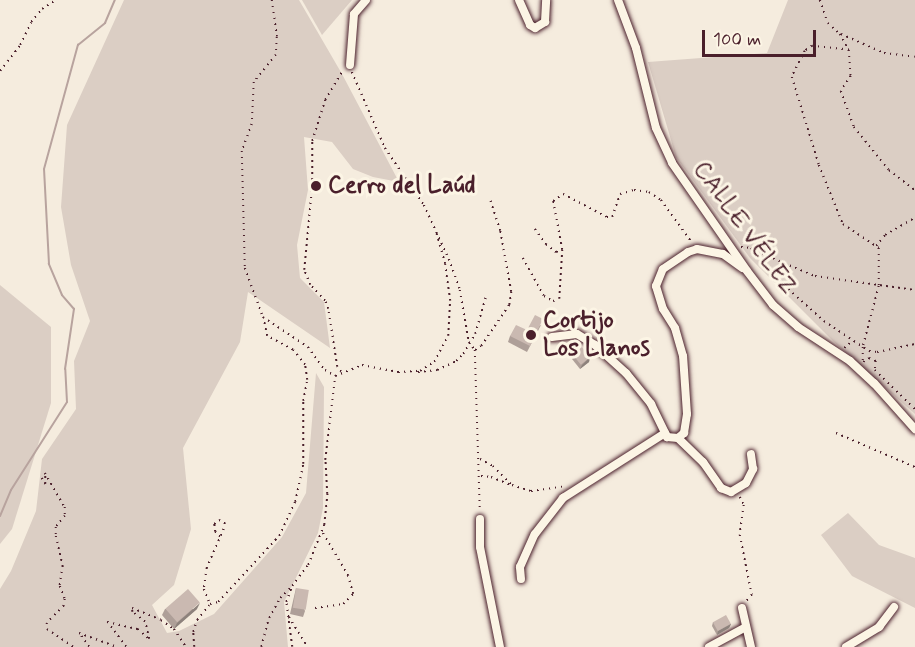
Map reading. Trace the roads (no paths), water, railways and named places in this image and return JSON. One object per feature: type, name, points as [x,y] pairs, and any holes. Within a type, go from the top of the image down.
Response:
[{"type":"street","points":[[350,65],[354,14],[366,0]]},
{"type":"street","points":[[519,0],[530,25],[535,28],[545,21],[546,0]]},
{"type":"street","name":"CALLE VÉLEZ","points":[[618,0],[636,48],[657,128],[672,163],[747,272],[772,305],[798,327],[860,365],[915,429]]},
{"type":"street","points":[[678,438],[684,433],[687,414],[683,356],[675,328],[663,309],[656,286],[663,269],[688,252],[697,249],[723,254],[747,272]]},
{"type":"street","points":[[552,337],[577,334],[595,345],[626,373],[651,404],[667,437],[678,438],[702,462],[721,488],[731,492],[746,483],[753,469],[751,454]]},
{"type":"street","points":[[521,579],[520,567],[535,534],[563,498],[665,433]]},
{"type":"street","points":[[480,519],[480,547],[500,647]]},
{"type":"street","points":[[846,647],[879,627],[894,607]]},
{"type":"street","points":[[742,608],[751,647]]},
{"type":"street","points":[[709,647],[747,627]]},
{"type":"waterway","points":[[0,516],[11,490],[67,402],[65,369],[74,309],[62,295],[49,264],[44,169],[78,45],[105,23],[115,0]]},
{"type":"place","name":"Cerro del Laúd","points":[[316,186]]},
{"type":"place","name":"Cortijo Los Llanos","points":[[531,335]]}]
